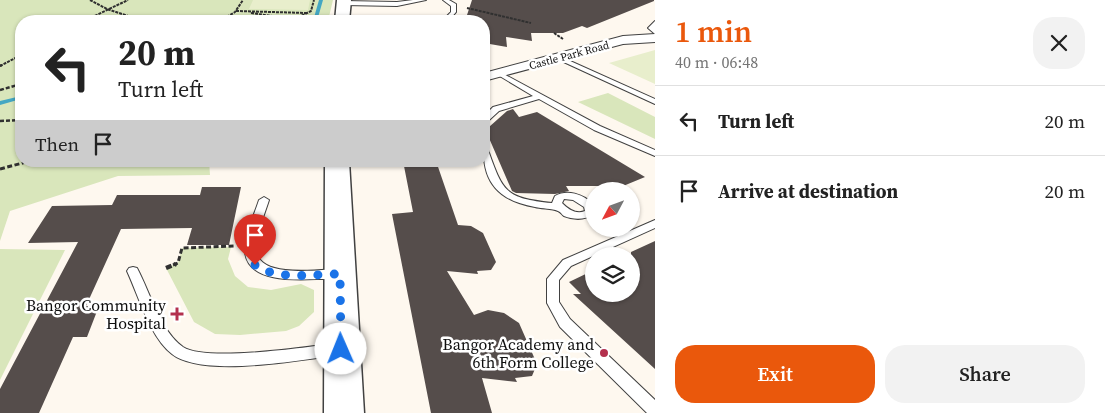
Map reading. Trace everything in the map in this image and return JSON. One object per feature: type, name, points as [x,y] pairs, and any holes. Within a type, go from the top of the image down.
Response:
[{"type":"street","points":[[343,15],[344,1]]},
{"type":"street","name":"Castle Park Road","points":[[490,76],[623,40],[655,38]]},
{"type":"street","points":[[337,167],[344,413]]},
{"type":"lane","points":[[344,1],[396,4],[423,0]]},
{"type":"lane","points":[[446,0],[454,5],[453,15]]},
{"type":"lane","points":[[655,23],[651,28],[655,32]]},
{"type":"lane","points":[[557,57],[655,102]]},
{"type":"lane","points":[[500,74],[597,128],[655,153]]},
{"type":"lane","points":[[490,114],[496,109],[540,96]]},
{"type":"lane","points":[[490,166],[497,185],[504,193],[512,197],[559,207]]},
{"type":"lane","points":[[264,200],[252,243],[251,255],[255,265],[267,273],[340,274]]},
{"type":"lane","points":[[655,224],[568,263],[553,279],[553,303],[565,323],[655,410]]},
{"type":"lane","points":[[134,271],[163,334],[180,352],[205,359],[269,357],[341,349]]},
{"type":"path","points":[[90,0],[107,9],[125,15]]},
{"type":"path","points":[[96,15],[128,0]]},
{"type":"path","points":[[230,15],[236,11],[243,0]]},
{"type":"path","points":[[302,15],[311,11],[314,0]]},
{"type":"path","points":[[236,11],[307,13]]},
{"type":"path","points":[[236,11],[264,15]]},
{"type":"path","points":[[0,66],[15,58]]},
{"type":"path","points":[[0,90],[15,86]]},
{"type":"path","points":[[0,121],[15,120]]},
{"type":"path","points":[[0,169],[15,165]]},
{"type":"path","points":[[166,268],[178,264],[182,248],[231,247],[252,243]]},
{"type":"green space","points":[[0,0],[333,0],[329,15],[15,15],[15,167],[209,167],[210,175],[118,176],[10,211],[0,241]]},
{"type":"green space","points":[[253,0],[310,0],[308,10],[249,9]]},
{"type":"green space","points":[[655,50],[655,84],[609,63]]},
{"type":"green space","points":[[608,93],[655,117],[655,139],[578,102]]},
{"type":"green space","points":[[231,247],[228,259],[235,276],[248,287],[271,290],[301,284],[314,290],[314,312],[299,326],[286,331],[240,335],[215,334],[194,322],[166,268],[178,263],[182,248]]},
{"type":"green space","points":[[0,249],[65,250],[0,380]]},
{"type":"building","points":[[472,0],[654,0],[587,28],[582,26],[563,33],[531,33],[532,41],[506,37],[507,47],[490,44],[490,15],[467,15]]},
{"type":"building","points":[[513,109],[519,117],[537,112],[645,177],[633,182],[585,182],[585,186],[566,186],[569,191],[555,194],[516,193],[512,191],[490,140],[490,126],[507,111]]},
{"type":"building","points":[[404,167],[438,167],[458,225],[471,226],[483,233],[496,262],[491,270],[477,271],[478,274],[447,271],[474,315],[488,310],[504,313],[519,323],[537,364],[532,376],[515,378],[517,382],[482,378],[492,413],[431,413],[392,214],[413,212]]},
{"type":"building","points":[[202,187],[241,187],[229,245],[187,245],[192,228],[121,229],[86,306],[99,306],[87,337],[73,337],[39,413],[0,413],[0,389],[78,242],[28,243],[52,206],[112,205],[117,195],[200,195]]},
{"type":"building","points":[[655,241],[655,369],[573,294],[581,294],[569,282],[585,274],[585,302],[640,302],[640,248]]},
{"type":"waterway","points":[[317,15],[321,0]]},
{"type":"waterway","points":[[0,103],[15,99]]},
{"type":"place","name":"Bangor Community Hospital","points":[[177,314]]},
{"type":"place","name":"Bangor Academy and 6th Form College","points":[[604,353]]},
{"type":"route","points":[[255,265],[267,273],[340,274],[341,349]]}]
